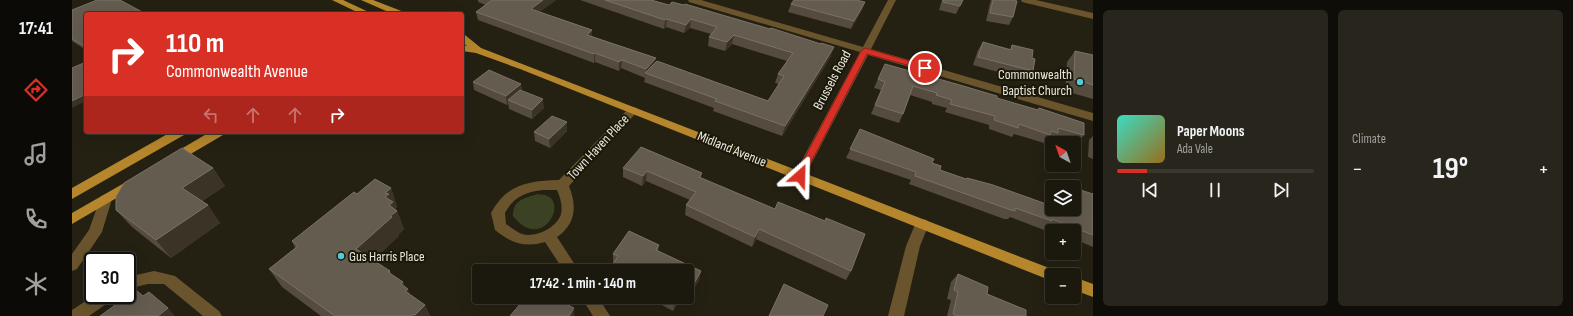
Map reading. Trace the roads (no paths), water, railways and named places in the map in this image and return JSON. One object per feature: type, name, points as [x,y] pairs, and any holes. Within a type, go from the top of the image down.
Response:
[{"type":"main road","points":[[336,0],[362,12]]},
{"type":"main road","points":[[365,12],[371,1],[396,12]]},
{"type":"main road","name":"Midland Avenue","points":[[464,39],[478,50]]},
{"type":"main road","name":"Midland Avenue","points":[[464,48],[478,50],[1045,272]]},
{"type":"main road","points":[[72,194],[177,134]]},
{"type":"main road","points":[[165,164],[216,134]]},
{"type":"main road","points":[[72,219],[145,175]]},
{"type":"main road","points":[[1081,287],[1093,291]]},
{"type":"street","points":[[692,0],[1093,117]]},
{"type":"street","name":"Brussels Road","points":[[800,176],[892,0]]},
{"type":"street","points":[[1026,0],[1093,16]]},
{"type":"street","name":"Town Haven Place","points":[[562,185],[566,195],[568,217],[563,225],[556,231],[531,240],[516,237],[500,226],[498,213],[507,198],[528,187],[562,185],[633,110]]},
{"type":"street","points":[[74,258],[95,232],[106,199]]},
{"type":"street","points":[[896,316],[914,246],[922,224]]},
{"type":"street","points":[[548,235],[567,264]]},
{"type":"street","points":[[136,280],[145,277],[162,276],[170,280],[214,316]]},
{"type":"street","points":[[76,316],[94,304]]},
{"type":"street","points":[[594,304],[602,316]]},
{"type":"place","name":"Commonwealth Baptist Church","points":[[1080,82]]},
{"type":"place","name":"Gus Harris Place","points":[[341,256]]}]
